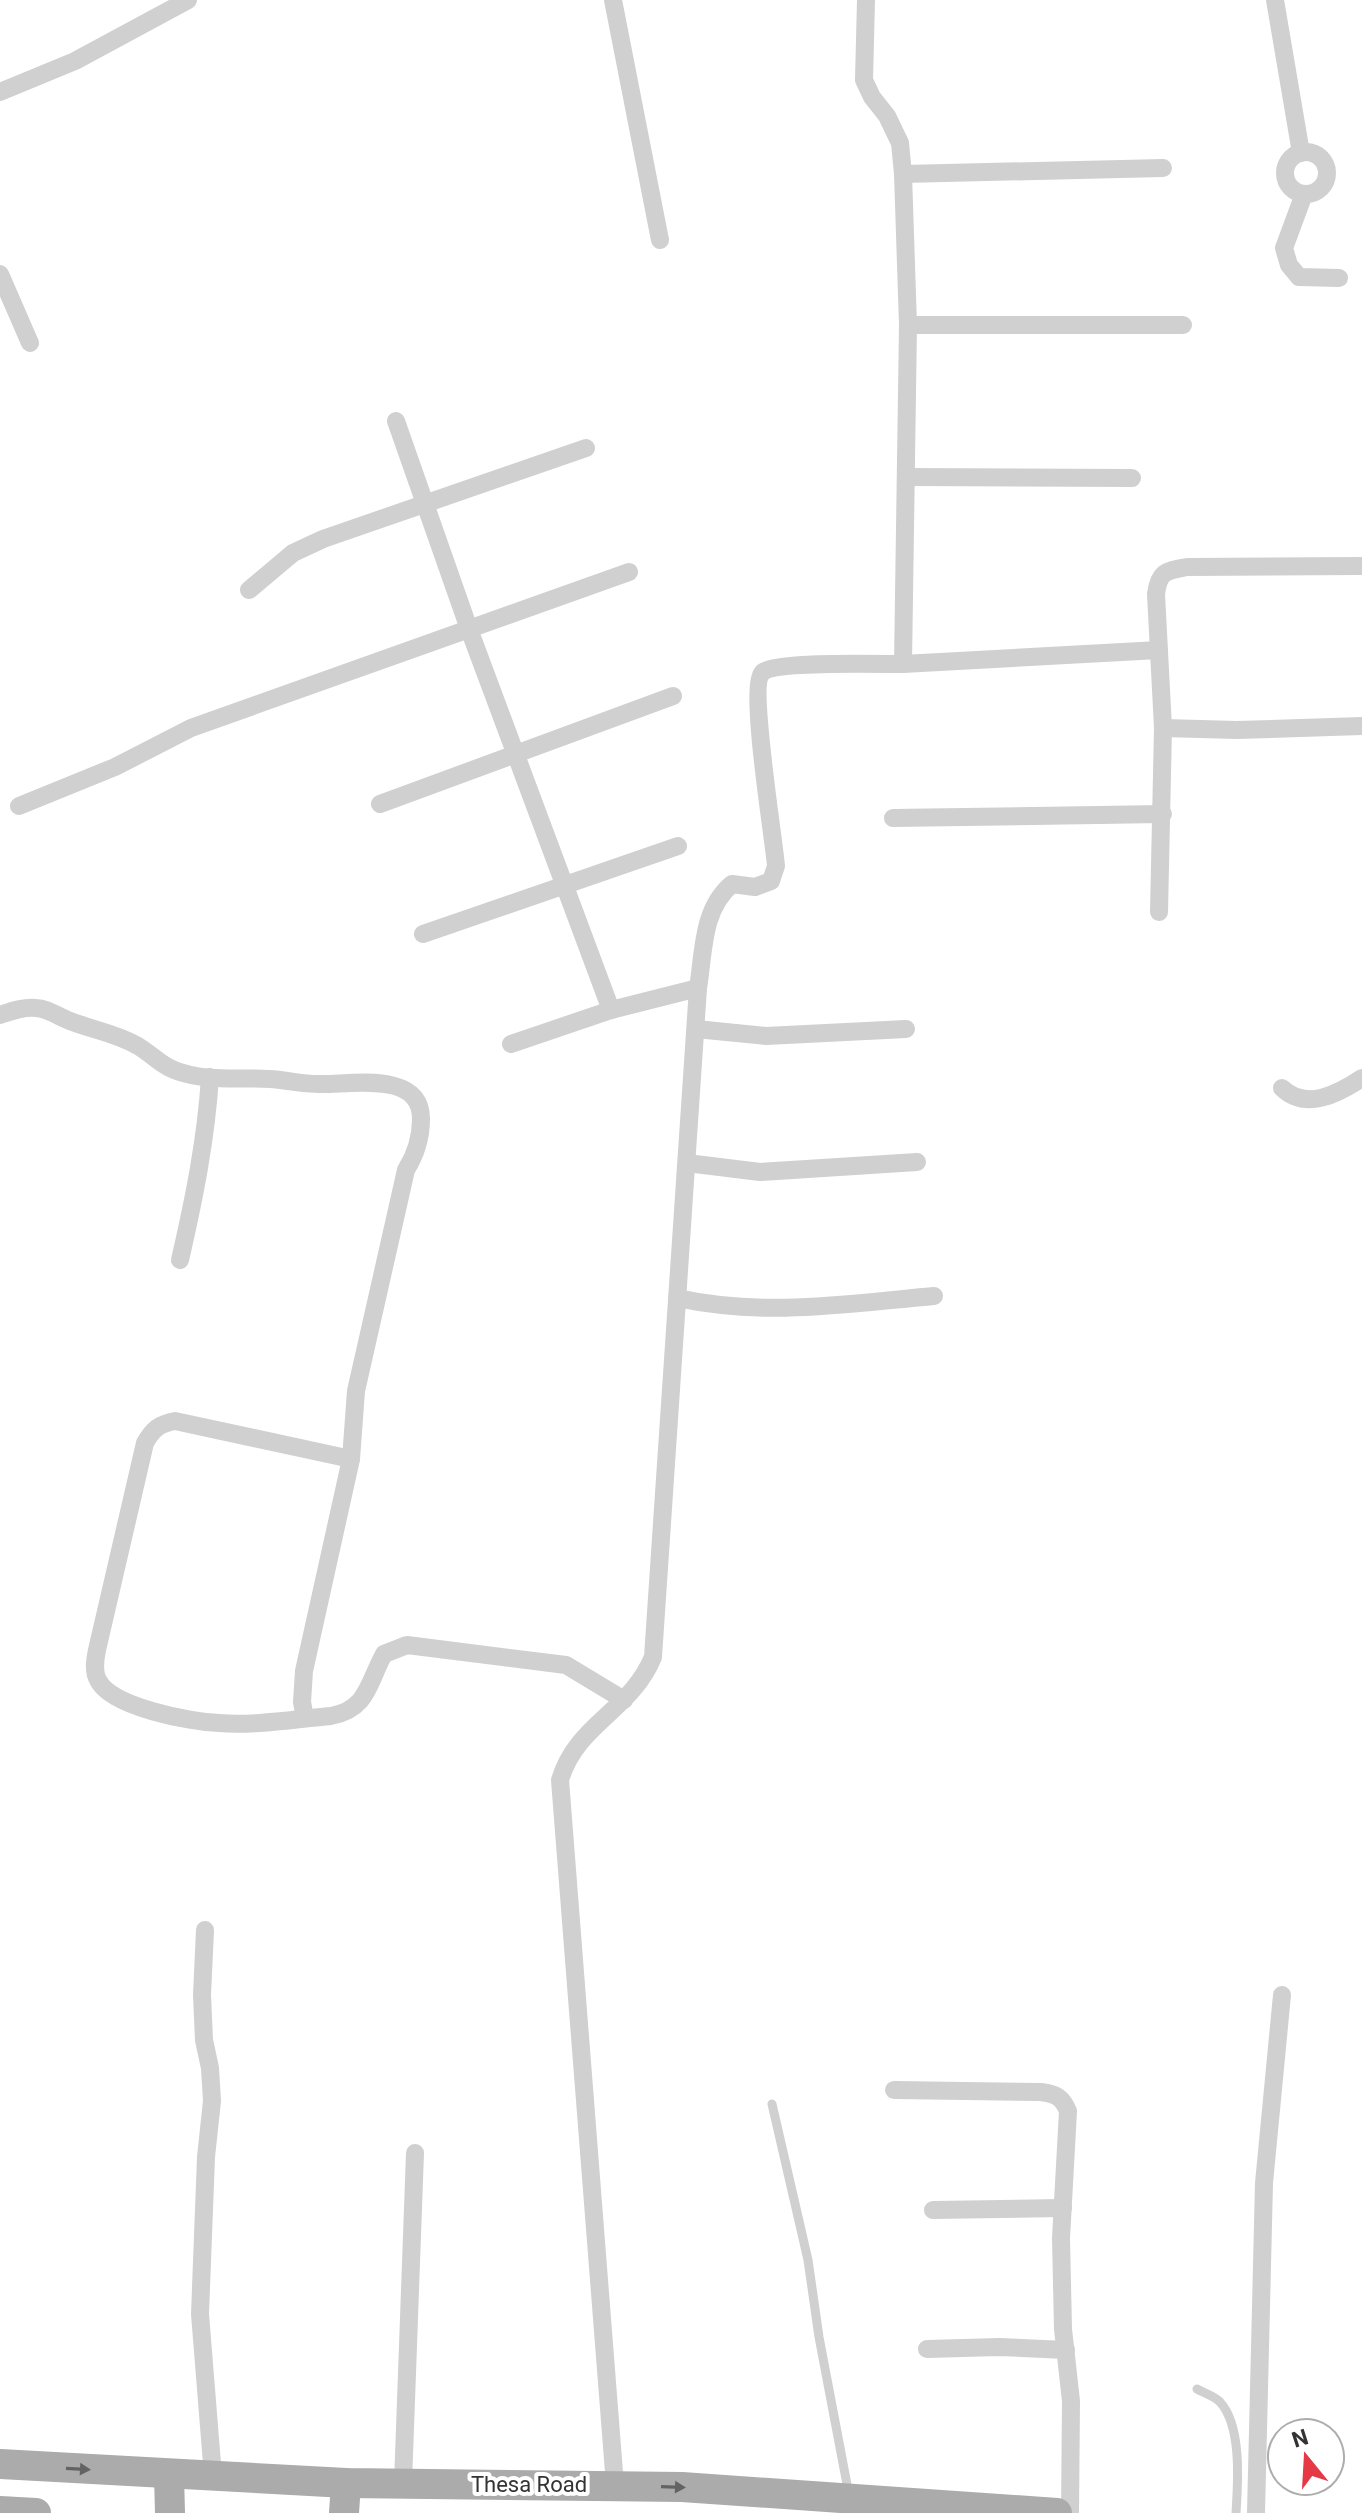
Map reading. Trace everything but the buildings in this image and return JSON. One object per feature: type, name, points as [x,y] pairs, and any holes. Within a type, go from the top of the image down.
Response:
[{"type":"main road","name":"Thesa Road","points":[[0,2464],[346,2483],[682,2487],[1057,2513]]},
{"type":"main road","points":[[169,2475],[170,2513]]},
{"type":"main road","points":[[344,2513],[346,2483]]},
{"type":"main road","points":[[0,2511],[36,2513]]},
{"type":"street","points":[[0,92],[75,61],[188,0]]},
{"type":"street","points":[[613,0],[660,240]]},
{"type":"street","points":[[866,0],[864,80],[900,143],[903,174],[908,325],[903,664]]},
{"type":"street","points":[[1275,0],[1301,153]]},
{"type":"street","points":[[1307,152],[1319,157],[1326,168],[1325,181],[1317,191],[1304,194],[1292,189],[1284,172],[1290,160],[1307,152]]},
{"type":"street","points":[[903,174],[1163,168]]},
{"type":"street","points":[[1304,194],[1284,248],[1285,259],[1299,277],[1339,278]]},
{"type":"street","points":[[0,274],[30,343]]},
{"type":"street","points":[[908,325],[1183,325]]},
{"type":"street","points":[[396,421],[469,629],[611,1010]]},
{"type":"street","points":[[249,590],[293,553],[323,539],[586,448]]},
{"type":"street","points":[[907,477],[1132,478]]},
{"type":"street","points":[[1159,912],[1163,728],[1156,594],[1158,580],[1167,571],[1187,567],[1362,566]]},
{"type":"street","points":[[19,806],[115,767],[191,728],[629,572]]},
{"type":"street","points":[[615,2485],[560,1780],[576,1744],[638,1687],[653,1657],[698,988],[708,920],[719,895],[732,884],[755,887],[771,881],[776,866],[757,698],[760,674],[786,666],[903,664],[1159,650]]},
{"type":"street","points":[[380,804],[673,696]]},
{"type":"street","points":[[1163,728],[1237,730],[1362,726]]},
{"type":"street","points":[[893,818],[1163,814]]},
{"type":"street","points":[[423,934],[678,846]]},
{"type":"street","points":[[511,1044],[611,1010],[698,988]]},
{"type":"street","points":[[0,1015],[25,1007],[40,1008],[84,1026],[113,1033],[139,1047],[166,1069],[194,1076],[271,1079],[319,1085],[362,1082],[390,1086],[405,1090],[416,1098],[421,1109],[421,1133],[414,1157],[406,1170],[356,1391],[351,1459],[301,1689],[305,1718]]},
{"type":"street","points":[[696,1029],[766,1036],[906,1029]]},
{"type":"street","points":[[180,1260],[198,1185],[210,1077]]},
{"type":"street","points":[[1282,1088],[1303,1101],[1319,1099],[1362,1078]]},
{"type":"street","points":[[687,1163],[760,1172],[917,1162]]},
{"type":"street","points":[[677,1298],[715,1306],[775,1310],[934,1296]]},
{"type":"street","points":[[351,1459],[175,1421],[160,1424],[151,1432],[145,1443],[97,1650],[95,1664],[98,1681],[107,1691],[162,1713],[219,1723],[331,1716],[351,1710],[367,1692],[384,1654],[407,1645],[566,1665],[624,1700]]},
{"type":"street","points":[[205,1930],[203,2025],[212,2101],[206,2157],[200,2314],[213,2476]]},
{"type":"street","points":[[1256,2513],[1264,2183],[1282,1995]]},
{"type":"street","points":[[894,2090],[1056,2094],[1068,2111],[1063,2208],[1066,2350],[1071,2417],[1070,2513]]},
{"type":"street","points":[[403,2483],[415,2153]]},
{"type":"street","points":[[933,2210],[1063,2208]]},
{"type":"street","points":[[927,2349],[999,2347],[1066,2350]]},
{"type":"lane","points":[[772,2104],[808,2260],[849,2498]]},
{"type":"lane","points":[[1197,2389],[1219,2401],[1230,2421],[1238,2479],[1236,2513]]}]
